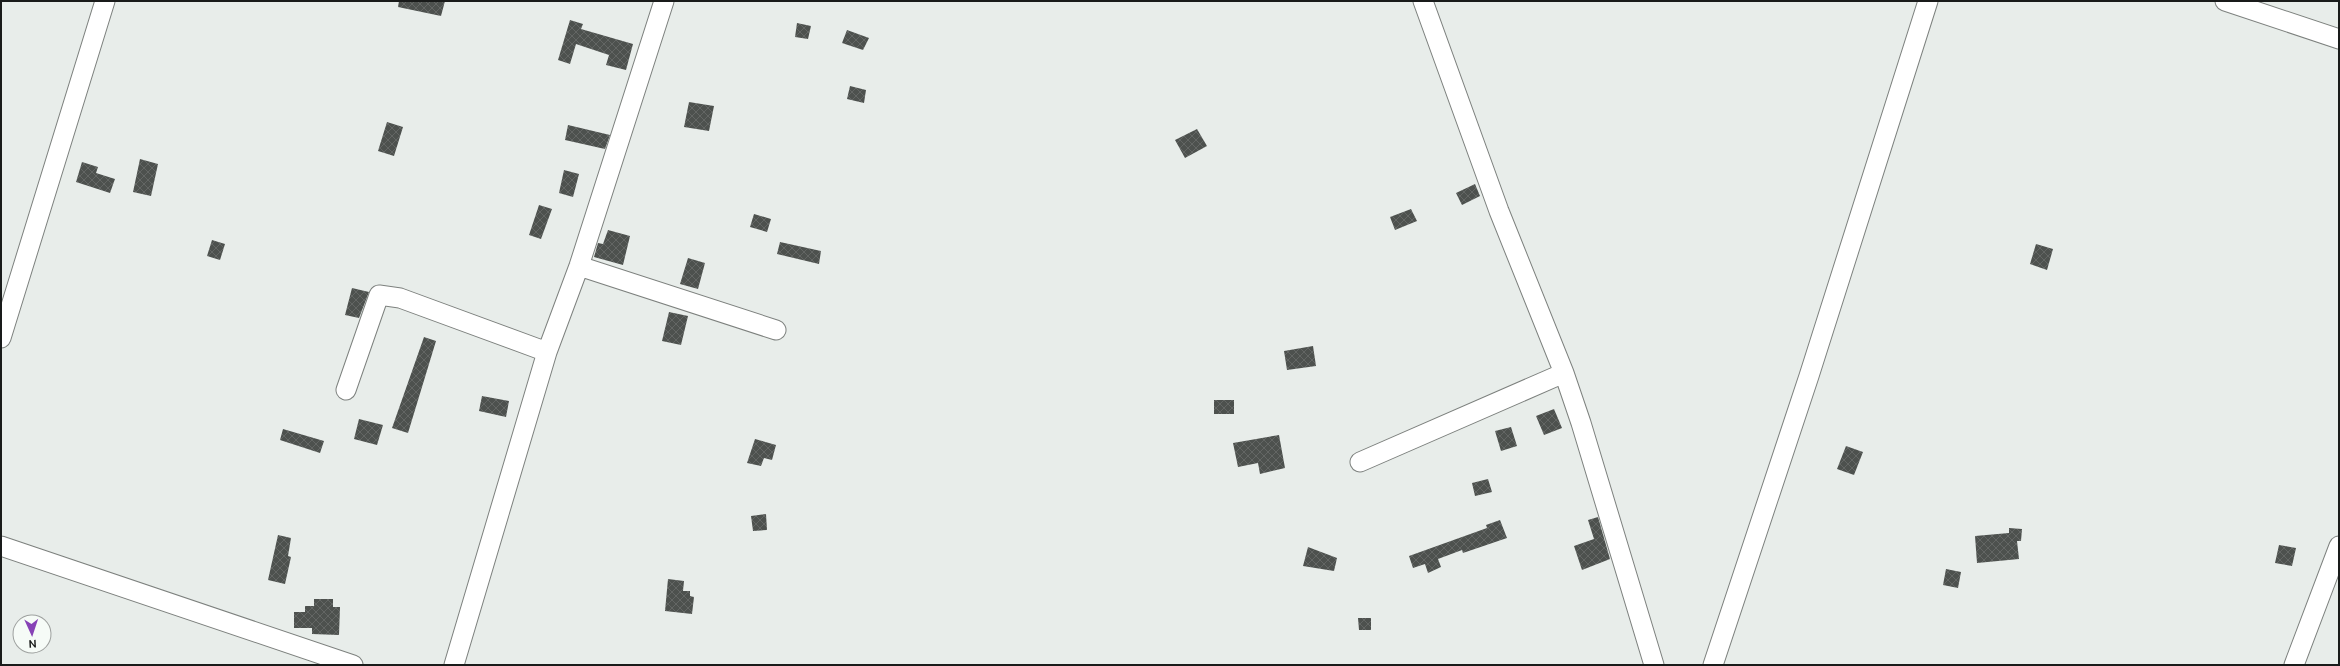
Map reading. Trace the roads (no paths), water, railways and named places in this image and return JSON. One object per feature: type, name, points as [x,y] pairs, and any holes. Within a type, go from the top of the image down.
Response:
[{"type":"street","points":[[1,338],[105,1]]},
{"type":"street","points":[[454,665],[547,352],[579,266],[664,1]]},
{"type":"street","points":[[1423,1],[1499,211],[1564,373],[1581,423],[1654,665]]},
{"type":"street","points":[[1713,665],[1809,376],[1928,1]]},
{"type":"street","points":[[2226,1],[2339,39]]},
{"type":"street","points":[[579,266],[776,330]]},
{"type":"street","points":[[346,390],[379,295],[400,298],[547,352]]},
{"type":"street","points":[[1360,462],[1564,373]]},
{"type":"street","points":[[1,546],[353,665]]},
{"type":"street","points":[[2294,665],[2339,546]]}]
